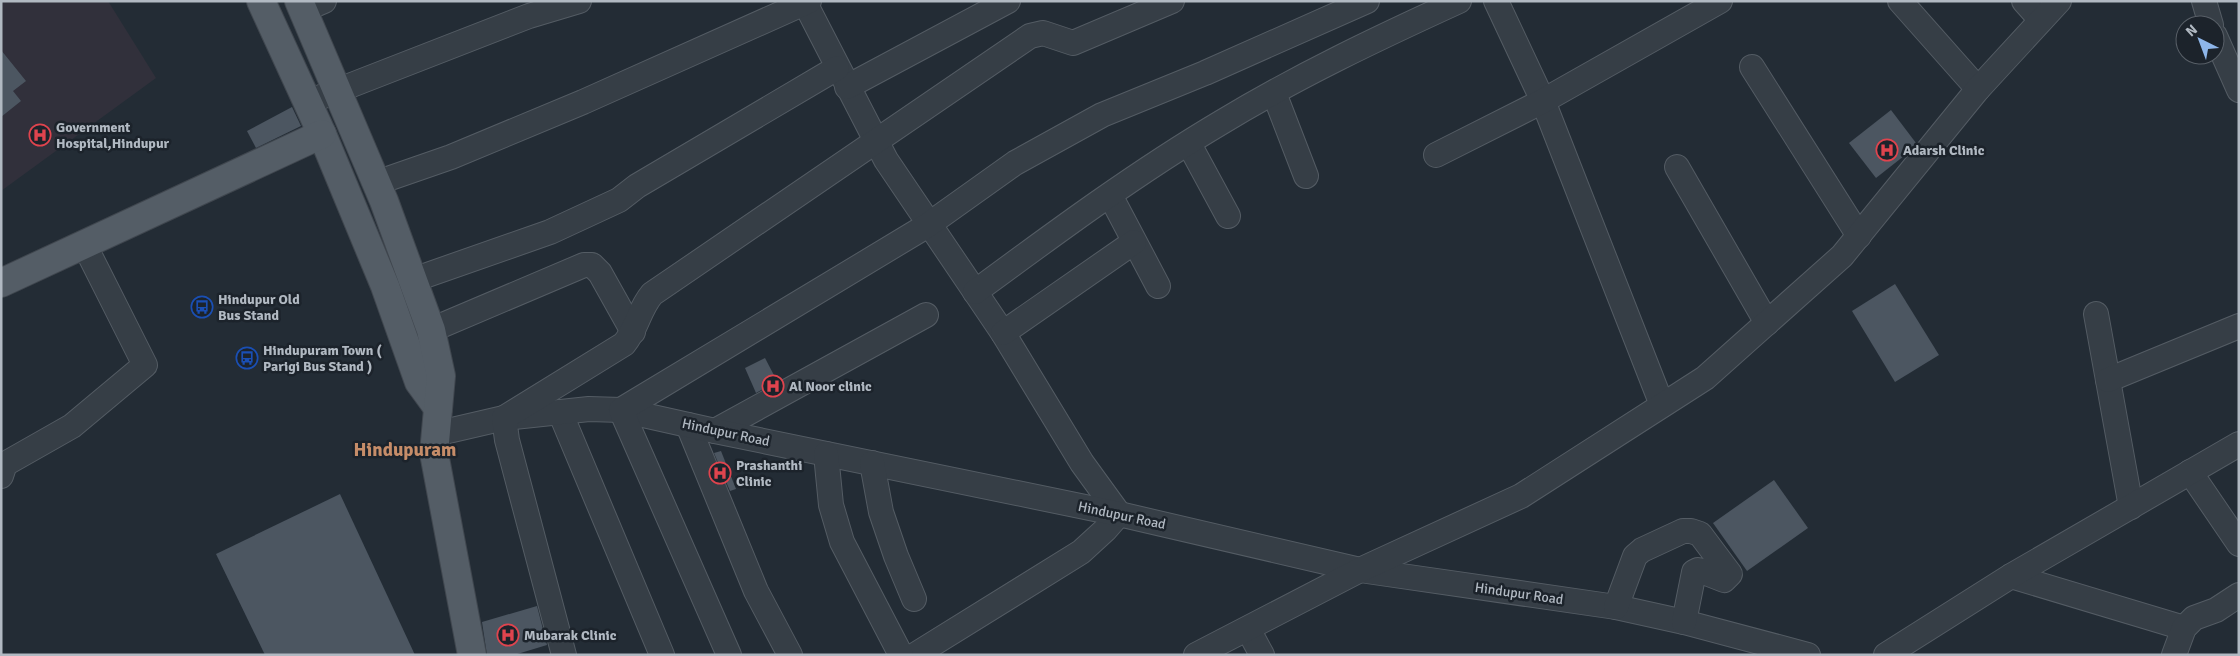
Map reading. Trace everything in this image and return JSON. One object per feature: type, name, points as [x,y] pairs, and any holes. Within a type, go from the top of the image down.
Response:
[{"type":"main road","points":[[261,1],[322,134],[385,286],[419,382],[437,421]]},
{"type":"main road","points":[[308,4],[337,91],[376,183],[431,330],[441,376],[434,453],[472,655]]},
{"type":"main road","points":[[1,283],[322,134]]},
{"type":"street","points":[[308,102],[529,16],[579,1]]},
{"type":"street","points":[[413,280],[550,232],[619,200],[637,186],[842,78],[1008,1]]},
{"type":"street","points":[[564,655],[507,440],[504,418],[624,344],[633,332],[642,306],[652,294],[1036,33],[1043,33],[1073,43],[1172,1]]},
{"type":"street","points":[[729,655],[621,410],[928,225],[1015,163],[1102,115],[1205,73],[1367,1]]},
{"type":"street","points":[[974,292],[1074,219],[1222,122],[1346,53],[1459,1]]},
{"type":"street","points":[[1496,1],[1543,100],[1662,405]]},
{"type":"street","points":[[1436,155],[1543,100],[1720,1]]},
{"type":"street","points":[[1900,1],[1978,89]]},
{"type":"street","points":[[2024,1],[2041,20]]},
{"type":"street","points":[[1196,655],[1360,570],[1521,496],[1705,378],[1842,256],[1978,89],[2059,1]]},
{"type":"street","points":[[2204,1],[2208,15]]},
{"type":"street","points":[[376,183],[451,157],[556,114],[806,2],[842,78],[876,142],[928,225],[1003,333],[1082,463],[1119,514],[1081,552],[915,655]]},
{"type":"street","points":[[2225,58],[2239,90]]},
{"type":"street","points":[[1752,67],[1859,236]]},
{"type":"street","points":[[1274,93],[1306,176]]},
{"type":"street","points":[[1188,144],[1228,216]]},
{"type":"street","points":[[1677,167],[1767,323]]},
{"type":"street","points":[[1110,195],[1158,286]]},
{"type":"street","points":[[1003,333],[1134,242]]},
{"type":"street","points":[[1,476],[5,464],[72,426],[145,365],[84,244]]},
{"type":"street","points":[[431,330],[584,265],[592,265],[600,274],[633,332]]},
{"type":"street","points":[[2096,314],[2131,506]]},
{"type":"street","points":[[714,431],[926,316]]},
{"type":"street","points":[[2108,380],[2239,326]]},
{"type":"street","name":"Hindupur Road","points":[[437,421],[504,418],[589,409],[621,410],[714,431],[1119,514],[1360,570],[1616,607],[1684,622],[1808,655]]},
{"type":"street","points":[[560,412],[662,655]]},
{"type":"street","points":[[688,424],[756,591],[790,655]]},
{"type":"street","points":[[1886,655],[2011,576],[2239,444]]},
{"type":"street","points":[[826,454],[832,505],[842,542],[901,655]]},
{"type":"street","points":[[872,463],[881,512],[896,556],[914,599]]},
{"type":"street","points":[[2190,472],[2239,544]]},
{"type":"street","points":[[1616,607],[1635,556],[1642,550],[1683,531],[1691,531],[1700,534],[1730,574],[1724,580],[1701,570],[1694,572],[1684,622]]},
{"type":"street","points":[[2011,576],[2184,628]]},
{"type":"street","points":[[2174,655],[2184,628],[2194,618],[2216,610],[2239,595]]},
{"type":"street","points":[[1248,629],[1262,655]]},
{"type":"shaded area","name":"Government Hospital,Hindupur","points":[[1,1],[108,1],[156,78],[1,191]]},
{"type":"building","points":[[1,50],[26,81],[13,91],[21,101],[1,117]]},
{"type":"building","points":[[292,107],[301,126],[256,148],[247,131]]},
{"type":"building","points":[[1891,110],[1916,143],[1909,152],[1876,178],[1849,143]]},
{"type":"building","points":[[1895,284],[1939,355],[1895,382],[1852,311]]},
{"type":"building","points":[[765,358],[777,381],[756,393],[745,368]]},
{"type":"building","points":[[721,451],[736,489],[730,491],[714,453]]},
{"type":"building","points":[[1774,480],[1808,528],[1747,571],[1713,523]]},
{"type":"building","points":[[340,494],[415,655],[265,655],[216,554]]},
{"type":"building","points":[[537,606],[547,645],[514,655],[487,655],[482,622]]},
{"type":"place","name":"Government Hospital,Hindupur","points":[[40,135]]},
{"type":"place","name":"Adarsh Clinic","points":[[1887,150]]},
{"type":"place","name":"Hindupur Old Bus Stand","points":[[202,307]]},
{"type":"place","name":"Hindupuram Town ( Parigi Bus Stand )","points":[[247,358]]},
{"type":"place","name":"Al Noor clinic","points":[[773,386]]},
{"type":"place","name":"Prashanthi Clinic","points":[[720,473]]},
{"type":"place","name":"Mubarak Clinic","points":[[508,635]]},
{"type":"district","name":"Hindupuram","points":[[405,449]]}]
